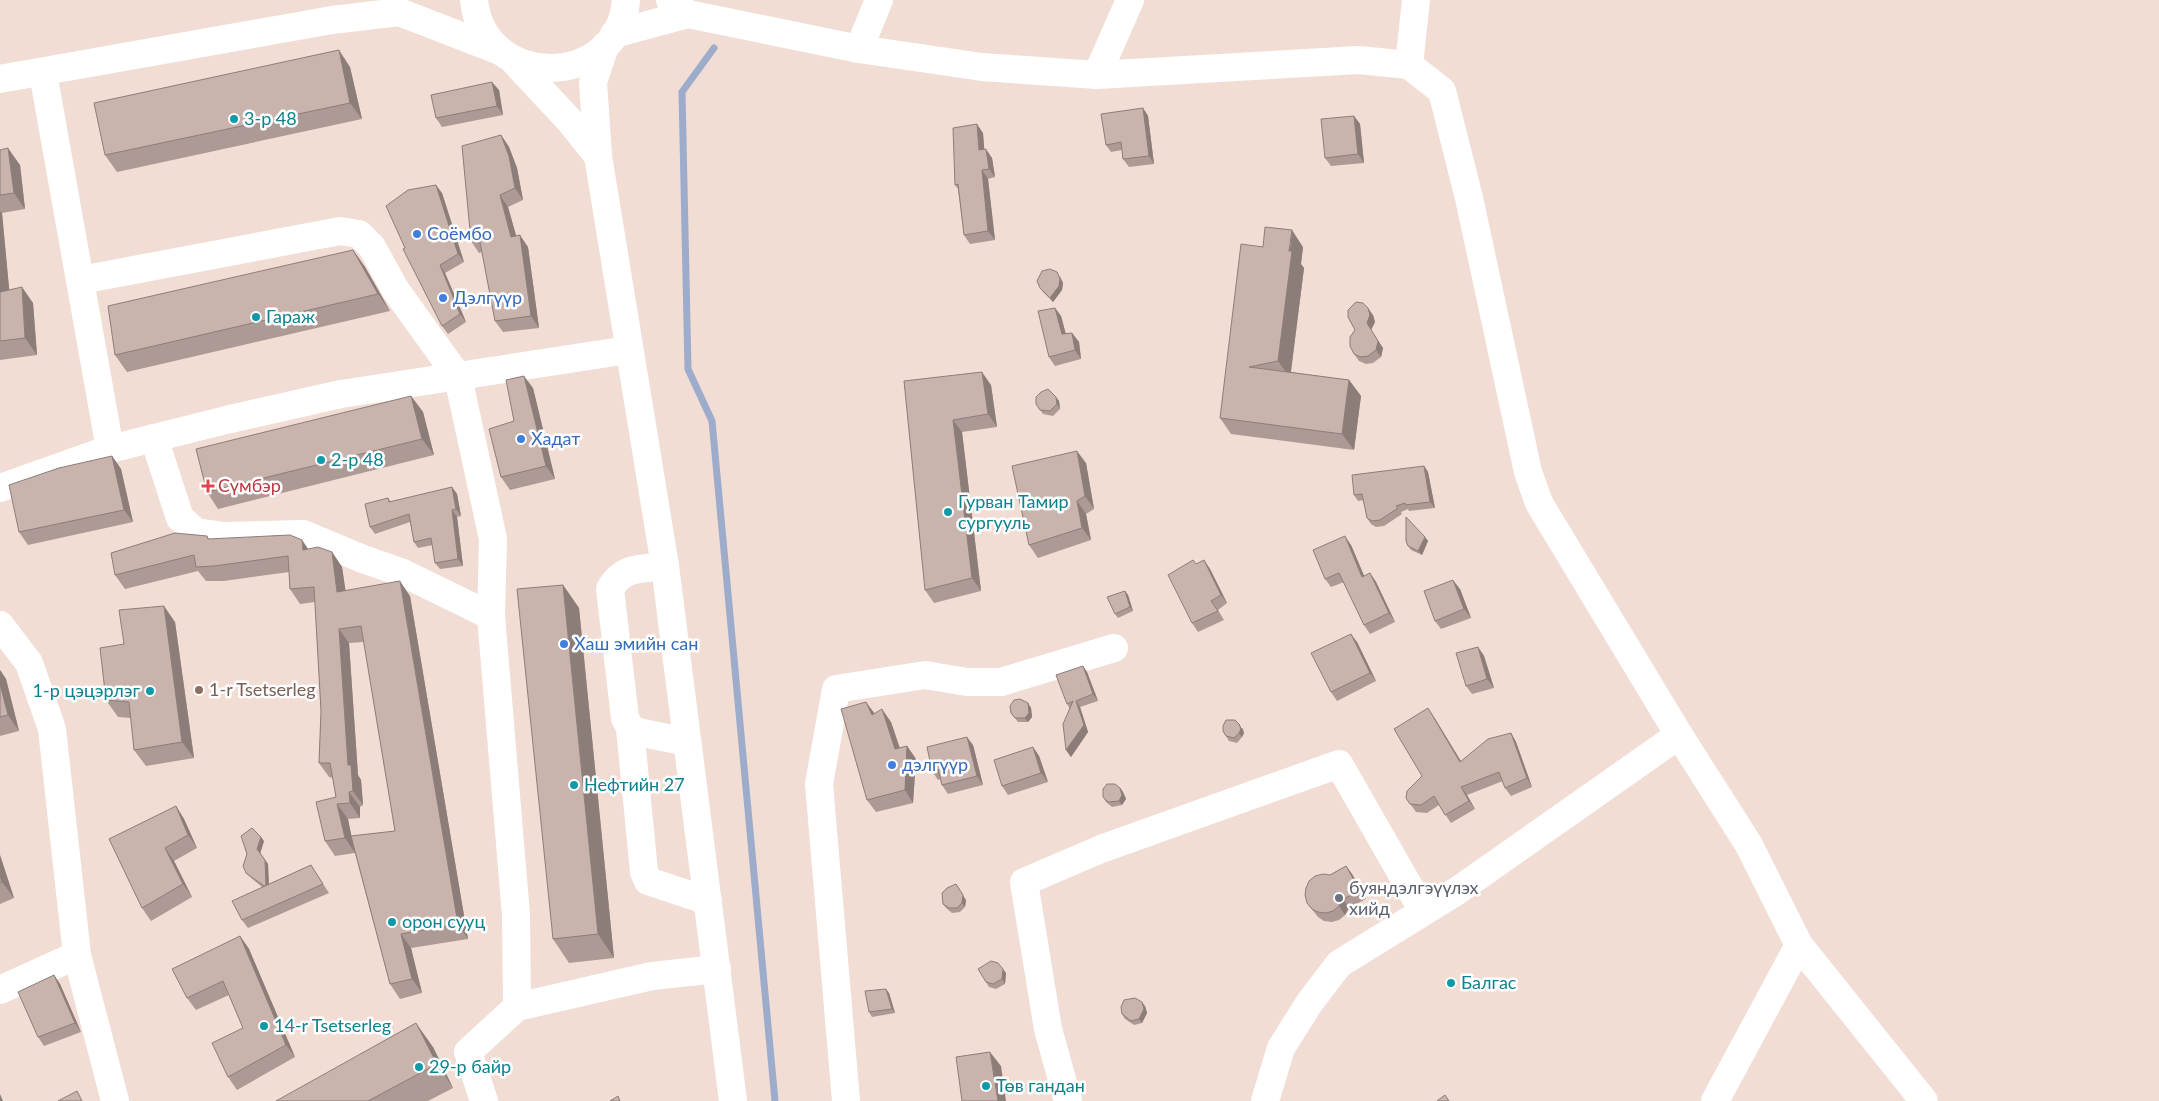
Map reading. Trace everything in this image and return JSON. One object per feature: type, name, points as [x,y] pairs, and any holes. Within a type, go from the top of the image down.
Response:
[{"type":"street","points":[[474,0],[480,25],[489,39],[569,120],[598,156]]},
{"type":"street","points":[[626,0],[621,21],[610,40],[593,82],[598,156],[664,566],[733,1101]]},
{"type":"street","points":[[859,49],[879,0]]},
{"type":"street","points":[[1097,75],[1130,0]]},
{"type":"street","points":[[1409,65],[1416,0]]},
{"type":"street","points":[[0,79],[43,73],[407,6],[507,56],[529,66],[545,69],[562,68],[578,64],[592,57],[610,40],[679,7],[859,49],[982,68],[1097,75],[1359,60],[1409,65],[1442,91],[1501,340],[1528,472],[1540,503],[1679,736],[1748,845],[1799,945],[1924,1101]]},
{"type":"street","points":[[43,73],[110,449]]},
{"type":"street","points":[[81,280],[340,231],[359,234],[372,247],[395,289],[458,377],[493,539],[490,616],[516,914],[517,1006]]},
{"type":"street","points":[[0,488],[110,449],[341,394],[628,350]]},
{"type":"street","points":[[154,438],[180,518],[196,532],[224,536],[303,534],[363,560],[403,573],[490,616]]},
{"type":"street","points":[[664,566],[628,571],[616,578],[610,589],[625,718],[630,728],[644,872],[648,881],[708,901]]},
{"type":"street","points":[[0,625],[29,664],[52,729],[77,955],[115,1101]]},
{"type":"street","points":[[846,1101],[819,784],[836,688],[925,675],[967,682],[1001,682],[1114,648]]},
{"type":"street","points":[[630,728],[638,732],[687,742]]},
{"type":"street","points":[[1264,1101],[1281,1048],[1310,1002],[1340,964],[1457,891],[1679,736]]},
{"type":"street","points":[[1068,1101],[1048,1029],[1024,882],[1101,849],[1338,764],[1424,911]]},
{"type":"street","points":[[1715,1101],[1799,945]]},
{"type":"street","points":[[0,990],[77,955]]},
{"type":"street","points":[[484,1101],[468,1052],[517,1006],[652,976],[717,969]]},
{"type":"building","name":"3-р 48","points":[[339,50],[350,103],[105,155],[94,103]]},
{"type":"building","points":[[492,82],[497,106],[436,118],[431,95]]},
{"type":"building","points":[[1143,108],[1149,156],[1123,159],[1121,142],[1106,145],[1101,114]]},
{"type":"building","points":[[1354,116],[1358,154],[1325,158],[1321,119]]},
{"type":"building","points":[[977,124],[979,150],[986,149],[989,169],[982,170],[988,231],[964,235],[958,184],[955,185],[953,128]]},
{"type":"building","points":[[501,135],[509,156],[515,188],[500,195],[511,237],[520,235],[531,316],[495,321],[479,237],[471,241],[462,146]]},
{"type":"building","points":[[8,148],[14,193],[0,195],[0,150]]},
{"type":"building","points":[[436,185],[458,254],[440,265],[460,314],[442,326],[403,249],[405,248],[386,206],[408,190]]},
{"type":"building","points":[[1265,227],[1292,230],[1289,251],[1292,251],[1278,361],[1249,367],[1349,380],[1342,434],[1220,418],[1241,244],[1263,247]]},
{"type":"building","points":[[353,250],[378,294],[115,355],[108,306]]},
{"type":"building","points":[[1050,269],[1057,272],[1060,279],[1059,286],[1050,298],[1040,288],[1037,281],[1042,271]]},
{"type":"building","points":[[22,287],[25,338],[0,341],[0,292]]},
{"type":"building","points":[[1356,302],[1363,303],[1368,308],[1370,315],[1367,323],[1378,341],[1376,350],[1368,356],[1361,357],[1354,354],[1350,346],[1350,337],[1355,330],[1348,317],[1348,310]]},
{"type":"building","points":[[1055,308],[1062,334],[1072,333],[1075,350],[1049,357],[1038,311]]},
{"type":"building","name":"Гурван Тамир сургууль","points":[[982,372],[988,414],[953,420],[972,578],[925,590],[904,381]]},
{"type":"building","name":"Хадат","points":[[524,376],[546,466],[501,477],[489,429],[514,421],[506,380]]},
{"type":"building","points":[[1048,389],[1056,397],[1057,404],[1050,411],[1040,410],[1036,404],[1036,397]]},
{"type":"building","points":[[411,396],[422,439],[207,492],[196,449]]},
{"type":"building","points":[[1077,451],[1085,496],[1077,501],[1082,528],[1029,545],[1012,466]]},
{"type":"building","points":[[112,456],[124,510],[19,532],[9,485],[59,468]]},
{"type":"building","points":[[1424,466],[1430,502],[1405,505],[1405,503],[1396,506],[1398,508],[1380,520],[1372,521],[1367,518],[1362,494],[1354,495],[1352,475]]},
{"type":"building","points":[[452,487],[456,509],[452,510],[458,559],[435,563],[431,538],[414,542],[409,514],[370,527],[365,504],[388,498],[389,502]]},
{"type":"building","points":[[1406,517],[1425,537],[1418,551],[1408,546],[1406,541]]},
{"type":"building","points":[[175,533],[207,536],[208,539],[290,535],[302,540],[303,550],[318,547],[332,552],[337,592],[400,581],[458,924],[401,934],[412,979],[390,984],[351,836],[395,831],[361,626],[339,629],[348,765],[351,765],[353,791],[349,792],[350,803],[337,804],[345,838],[325,841],[316,802],[336,797],[330,763],[319,763],[321,711],[314,587],[290,589],[288,556],[196,567],[194,555],[115,575],[111,553]]},
{"type":"building","points":[[1345,536],[1362,577],[1370,573],[1389,613],[1364,625],[1339,573],[1325,579],[1313,550]]},
{"type":"building","points":[[1193,560],[1196,564],[1204,560],[1221,595],[1211,601],[1218,611],[1192,623],[1168,575]]},
{"type":"building","points":[[1453,580],[1464,609],[1435,621],[1424,591]]},
{"type":"building","name":"Нефтийн 27","points":[[563,585],[598,934],[553,939],[517,589]]},
{"type":"building","points":[[1125,591],[1130,607],[1115,614],[1107,597]]},
{"type":"building","name":"1-р цэцэрлэг","points":[[164,606],[182,742],[134,750],[129,702],[106,700],[100,648],[124,644],[119,610]]},
{"type":"building","points":[[1351,634],[1370,673],[1331,692],[1311,653]]},
{"type":"building","points":[[1478,647],[1487,679],[1466,686],[1456,653]]},
{"type":"building","points":[[1083,666],[1093,694],[1076,701],[1084,725],[1066,750],[1063,724],[1073,701],[1067,704],[1056,675]]},
{"type":"building","points":[[0,684],[8,715],[0,717]]},
{"type":"building","points":[[1020,699],[1028,703],[1029,713],[1025,718],[1015,718],[1011,713],[1010,706],[1014,700]]},
{"type":"building","name":"дэлгүүр","points":[[866,702],[872,715],[882,709],[895,749],[907,746],[905,790],[867,800],[841,709]]},
{"type":"building","points":[[1428,708],[1460,762],[1488,739],[1511,733],[1527,778],[1505,788],[1499,772],[1461,787],[1469,801],[1445,815],[1434,796],[1421,805],[1410,804],[1406,798],[1407,791],[1422,776],[1394,729]]},
{"type":"building","points":[[1226,720],[1235,720],[1239,724],[1241,729],[1234,738],[1226,736],[1223,731]]},
{"type":"building","points":[[967,737],[977,776],[942,785],[938,769],[932,771],[927,747]]},
{"type":"building","points":[[1033,747],[1041,773],[1002,786],[994,760]]},
{"type":"building","points":[[1107,784],[1115,784],[1120,788],[1122,795],[1119,801],[1108,802],[1103,797],[1103,789]]},
{"type":"building","points":[[176,806],[188,835],[165,848],[183,884],[142,908],[109,839]]},
{"type":"building","points":[[252,828],[261,837],[257,849],[265,860],[266,885],[264,886],[246,873],[243,866],[247,854],[241,836]]},
{"type":"building","points":[[311,865],[323,884],[242,920],[232,901]]},
{"type":"building","name":"буяндэлгэүүлэх хийд","points":[[1346,866],[1360,891],[1343,899],[1333,911],[1326,913],[1312,909],[1307,903],[1305,895],[1309,881],[1315,876],[1330,875]]},
{"type":"building","points":[[956,884],[963,895],[962,903],[957,908],[949,908],[943,904],[942,893],[947,888]]},
{"type":"building","name":"14-r Tsetserleg","points":[[240,936],[286,1045],[228,1077],[212,1043],[243,1028],[223,981],[187,998],[172,969]]},
{"type":"building","points":[[991,961],[998,963],[1003,969],[1002,979],[993,984],[986,982],[978,969]]},
{"type":"building","points":[[54,975],[75,1023],[38,1037],[18,992]]},
{"type":"building","points":[[886,989],[892,1009],[869,1012],[865,991]]},
{"type":"building","points":[[1135,998],[1142,1002],[1144,1009],[1139,1019],[1131,1021],[1122,1014],[1121,1007],[1124,1000]]},
{"type":"building","points":[[416,1023],[437,1064],[368,1101],[276,1101]]},
{"type":"building","points":[[990,1052],[998,1101],[962,1101],[956,1057]]},
{"type":"building","points":[[77,1091],[82,1101],[58,1101]]},
{"type":"building","points":[[1445,1095],[1449,1101],[1437,1101]]},
{"type":"building","points":[[618,1096],[620,1101],[610,1101]]},
{"type":"waterway","points":[[714,48],[682,92],[688,369],[712,421],[775,1101]]},
{"type":"place","name":"3-р 48","points":[[234,119]]},
{"type":"place","name":"Соёмбо","points":[[417,234]]},
{"type":"place","name":"Дэлгүүр","points":[[443,298]]},
{"type":"place","name":"Гараж","points":[[256,317]]},
{"type":"place","name":"Хадат","points":[[521,439]]},
{"type":"place","name":"2-р 48","points":[[321,460]]},
{"type":"place","name":"Сүмбэр","points":[[208,486]]},
{"type":"place","name":"Гурван Тамир сургууль","points":[[948,512]]},
{"type":"place","name":"Хаш эмийн сан","points":[[564,644]]},
{"type":"place","name":"1-r Tsetserleg","points":[[199,690]]},
{"type":"place","name":"1-р цэцэрлэг","points":[[150,691]]},
{"type":"place","name":"дэлгүүр","points":[[892,765]]},
{"type":"place","name":"Нефтийн 27","points":[[574,785]]},
{"type":"place","name":"буяндэлгэүүлэх хийд","points":[[1339,898]]},
{"type":"place","name":"орон сууц","points":[[392,922]]},
{"type":"place","name":"Балгас","points":[[1451,983]]},
{"type":"place","name":"14-r Tsetserleg","points":[[264,1026]]},
{"type":"place","name":"29-р байр","points":[[419,1067]]},
{"type":"place","name":"Төв гандан","points":[[986,1086]]}]
